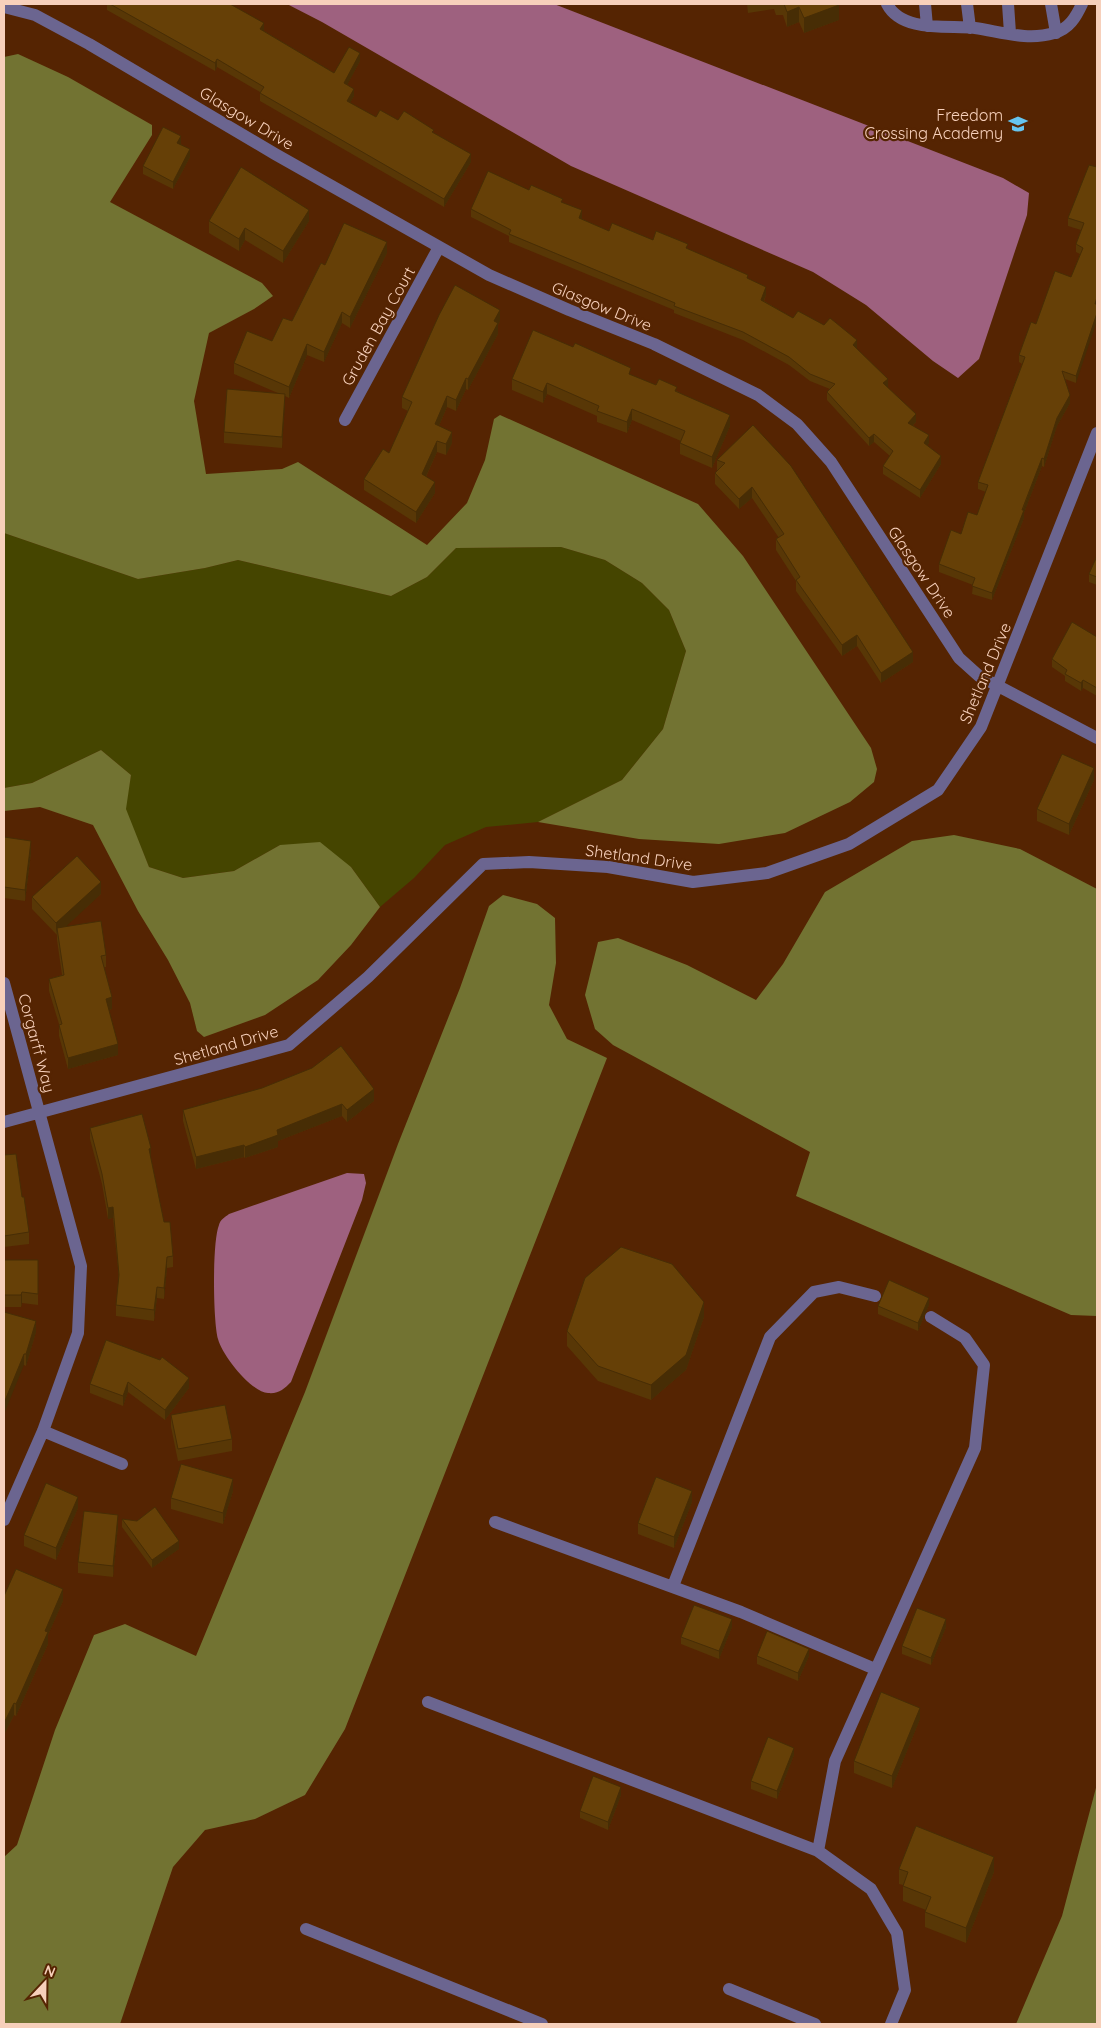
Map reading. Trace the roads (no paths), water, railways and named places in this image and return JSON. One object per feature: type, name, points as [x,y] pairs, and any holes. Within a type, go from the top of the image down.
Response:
[{"type":"street","points":[[887,4],[890,10],[901,18],[927,26],[1010,32],[1029,38],[1056,33],[1074,20],[1082,4]]},
{"type":"street","points":[[925,4],[927,26]]},
{"type":"street","points":[[967,4],[970,28]]},
{"type":"street","points":[[1008,4],[1010,32]]},
{"type":"street","points":[[1050,4],[1056,33]]},
{"type":"street","name":"Glasgow Drive","points":[[4,7],[35,15],[90,44],[275,154],[489,275],[654,344],[758,395],[797,424],[831,462],[959,658],[979,676],[1097,738]]},
{"type":"street","name":"Gruden Bay Court","points":[[345,420],[439,247]]},
{"type":"street","name":"Shetland Drive","points":[[4,1122],[289,1045],[368,977],[483,864],[529,862],[608,867],[693,882],[767,873],[849,844],[938,790],[982,727],[1097,433]]},
{"type":"street","name":"Corgarff Way","points":[[4,983],[81,1266],[78,1333],[43,1432],[4,1520]]},
{"type":"street","points":[[673,1586],[770,1337],[814,1292],[839,1287],[875,1296]]},
{"type":"street","points":[[818,1851],[835,1761],[874,1669],[933,1545],[975,1448],[984,1365],[965,1338],[931,1317]]},
{"type":"street","points":[[43,1432],[122,1464]]},
{"type":"street","points":[[495,1522],[742,1612],[874,1669]]},
{"type":"street","points":[[428,1702],[818,1851],[872,1889],[897,1933],[905,1990],[891,2024]]},
{"type":"street","points":[[306,1928],[542,2024]]},
{"type":"street","points":[[729,1989],[815,2024]]},
{"type":"place","name":"Freedom Crossing Academy","points":[[1018,124]]}]
